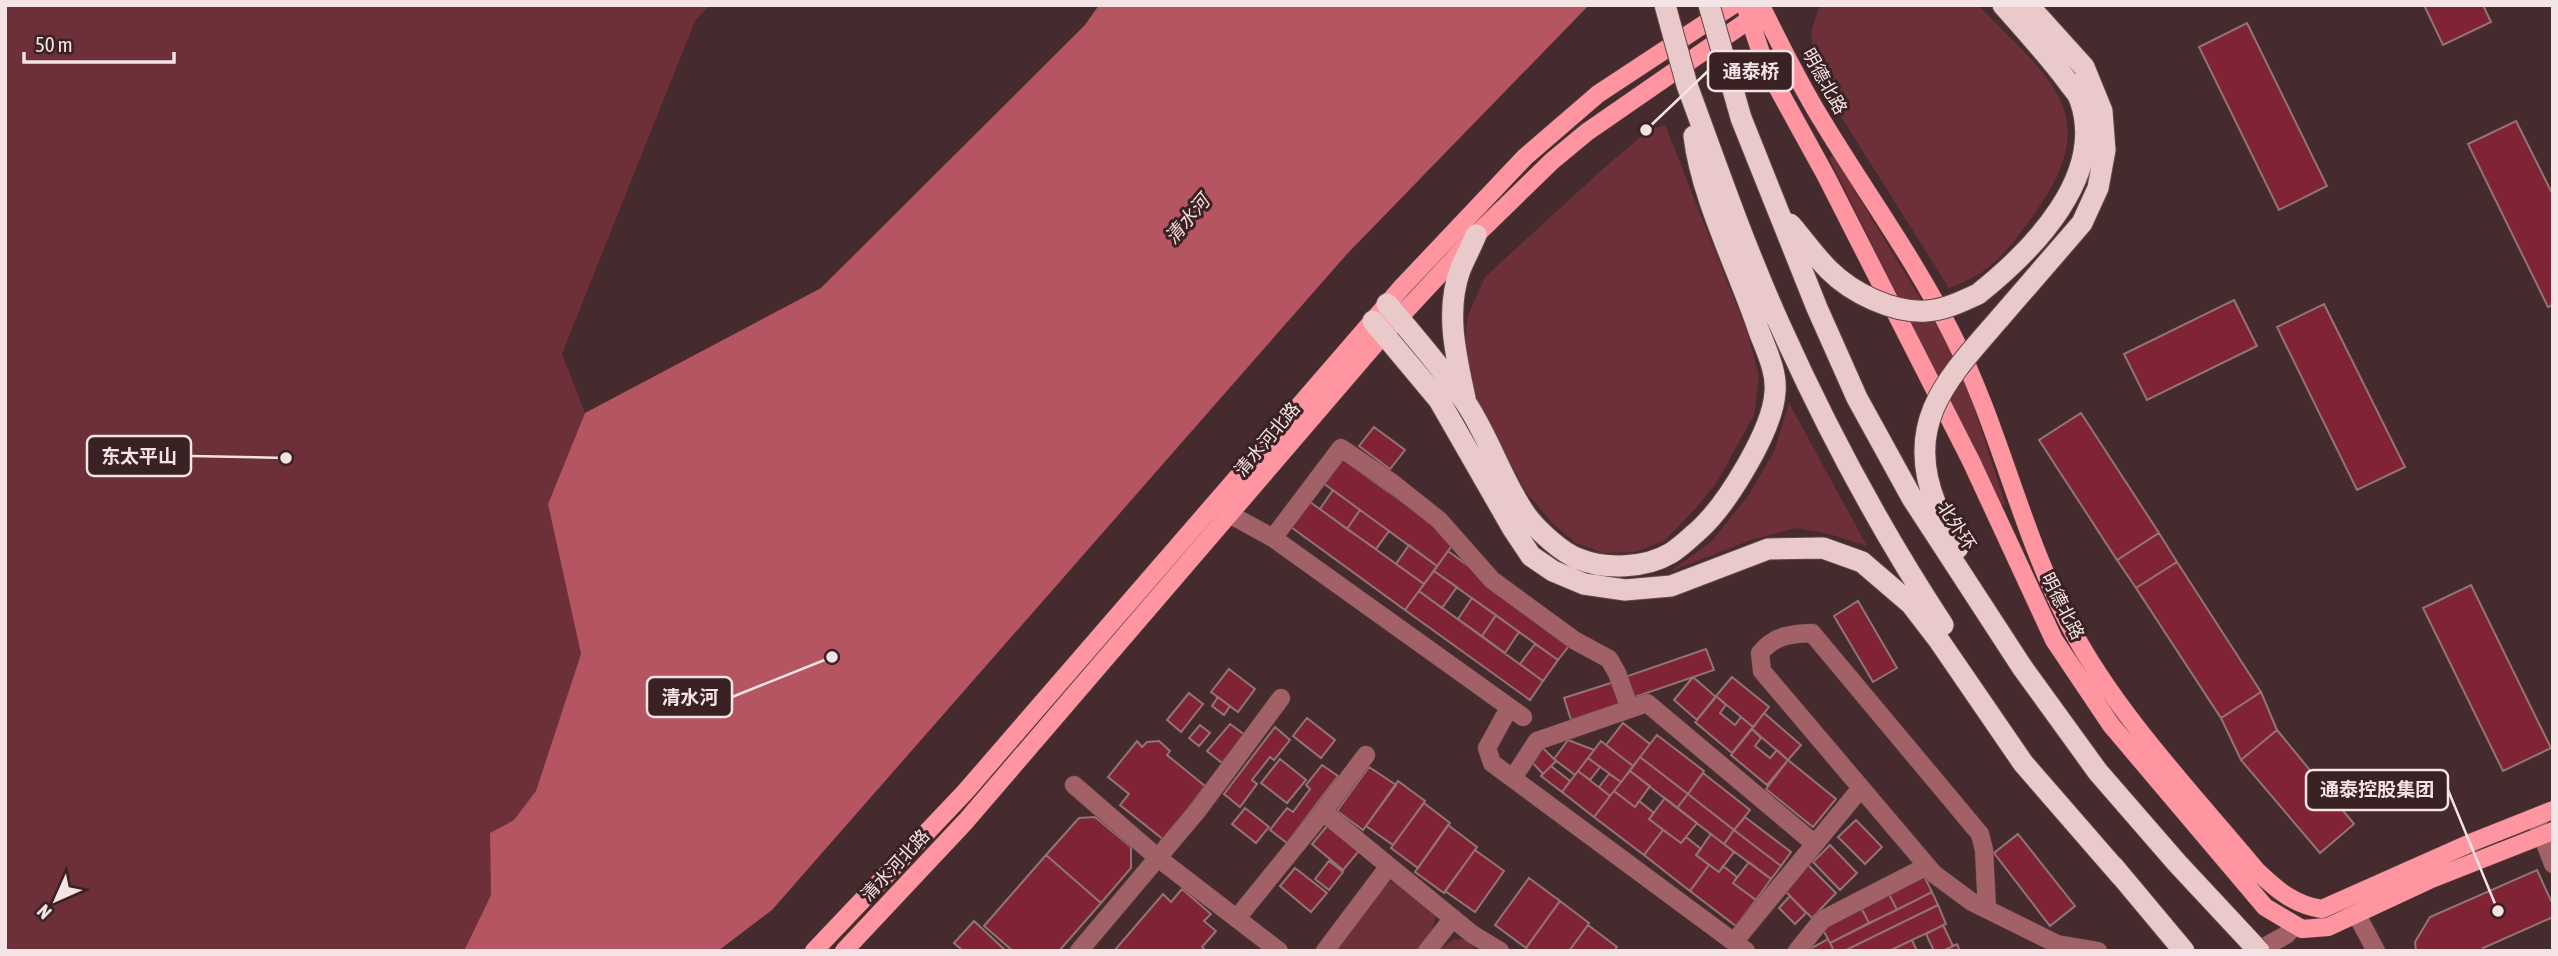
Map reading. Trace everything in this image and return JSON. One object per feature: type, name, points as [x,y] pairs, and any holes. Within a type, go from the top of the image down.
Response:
[{"type":"highway","points":[[1665,5],[1687,85],[1727,194],[1778,321],[1845,462],[1920,590],[2029,754],[2122,877]]},
{"type":"highway","name":"北外环","points":[[1709,5],[1741,118],[1817,308],[1857,398],[1912,498],[2022,667],[2098,772],[2176,863],[2258,951]]},
{"type":"highway","points":[[1778,211],[1830,271],[1866,296],[1905,310],[1927,311],[1955,305],[1978,295],[2010,269],[2068,198],[2083,156],[2087,132],[2080,98],[2054,63],[2003,5]]},
{"type":"highway","points":[[2028,5],[2084,67],[2102,111],[2105,149],[2098,188],[2082,223],[1951,374],[1931,409],[1926,429],[1926,461],[1936,503],[1961,552],[2176,863]]},
{"type":"highway","points":[[1393,311],[1466,404],[1527,516],[1545,536],[1578,559],[1617,566],[1646,563],[1670,554],[1708,522],[1748,463],[1767,424],[1776,393],[1773,371],[1709,196],[1694,142],[1687,85]]},
{"type":"highway","points":[[1466,404],[1455,355],[1453,306],[1460,271],[1476,235]]},
{"type":"highway","points":[[1378,328],[1439,400],[1531,556],[1553,571],[1584,584],[1625,590],[1671,586],[1768,548],[1823,548],[1862,562],[1911,604],[2023,763],[2184,951]]},
{"type":"main road","name":"清水河北路","points":[[814,951],[965,792],[1393,311],[1525,157],[1598,94],[1733,5]]},
{"type":"main road","name":"清水河北路","points":[[1393,311],[1552,161],[1587,132],[1756,9]]},
{"type":"main road","name":"明德北路","points":[[1756,9],[1821,120],[1925,282],[1970,369],[2020,509],[2070,628],[2131,719],[2257,871],[2280,892],[2306,907]]},
{"type":"main road","name":"明德北路","points":[[1756,9],[1765,65],[1826,176],[1971,461],[2054,640],[2111,725],[2265,907],[2295,926]]},
{"type":"main road","name":"清水河北路","points":[[844,951],[966,821],[1231,515],[1378,328]]},
{"type":"main road","points":[[2548,833],[2429,880],[2352,906],[2322,909],[2306,907],[2295,926],[2302,929],[2328,927],[2352,906],[2406,871],[2553,810]]},
{"type":"street","points":[[1273,538],[1341,448],[1391,482],[1439,520],[1492,580],[1574,640],[1609,659],[1630,709]]},
{"type":"street","points":[[1231,515],[1273,538],[1516,713],[1487,748],[1492,763],[1740,946],[1815,844],[1861,788]]},
{"type":"street","points":[[1987,909],[1984,850],[1980,834],[1812,633],[1786,634],[1770,641],[1760,653],[1762,671],[1934,874],[1987,909],[2057,944],[2098,951]]},
{"type":"street","points":[[1079,951],[1198,810],[1281,698]]},
{"type":"street","points":[[1513,778],[1537,741],[1647,703],[1815,844]]},
{"type":"street","points":[[1237,918],[1366,755]]},
{"type":"street","points":[[1074,785],[1158,858],[1279,951]]},
{"type":"street","points":[[1322,812],[1494,949]]},
{"type":"street","points":[[2535,817],[2548,833],[2553,864]]},
{"type":"street","points":[[1325,951],[1389,866]]},
{"type":"street","points":[[1797,951],[1822,920],[1927,866]]},
{"type":"street","points":[[2352,906],[2376,951]]},
{"type":"street","points":[[1427,951],[1453,918]]},
{"type":"street","points":[[2258,951],[2286,935],[2295,926]]},
{"type":"shaded area","points":[[5,5],[710,5],[695,21],[562,354],[585,413],[548,504],[581,654],[535,796],[514,820],[490,833],[491,895],[464,951],[5,951]]},
{"type":"shaded area","points":[[1820,5],[1978,5],[2048,79],[2061,103],[2067,127],[2065,154],[2053,185],[2029,221],[1995,262],[1975,276],[1949,288],[1830,99],[1815,63],[1811,32]]},
{"type":"shaded area","points":[[1665,125],[1748,334],[1759,376],[1754,415],[1717,482],[1664,541],[1635,552],[1603,553],[1576,543],[1553,524],[1526,492],[1474,395],[1464,359],[1467,318],[1485,277],[1605,167],[1649,130]]},
{"type":"shaded area","points":[[1833,155],[1945,339],[1970,395],[2006,506],[2001,504],[1829,158]]},
{"type":"shaded area","points":[[1789,403],[1867,546],[1829,534],[1796,528],[1751,540],[1669,572],[1711,542],[1748,496],[1774,452]]},
{"type":"shaded area","points":[[1389,882],[1397,882],[1437,913],[1431,933],[1416,951],[1335,951]]},
{"type":"shaded area","points":[[1454,939],[1468,939],[1474,945],[1473,951],[1437,951]]},
{"type":"water","points":[[1099,5],[1589,5],[1347,254],[772,910],[718,951],[464,951],[491,895],[490,833],[514,820],[536,791],[581,654],[548,504],[585,413],[821,288],[1085,25]]},
{"type":"building","points":[[2424,5],[2483,5],[2491,22],[2443,45]]},
{"type":"building","points":[[2247,23],[2327,186],[2279,210],[2199,47]]},
{"type":"building","points":[[2516,121],[2553,195],[2553,305],[2548,307],[2468,144]]},
{"type":"building","points":[[2234,300],[2257,346],[2147,400],[2124,354]]},
{"type":"building","points":[[2324,304],[2405,467],[2357,490],[2277,327]]},
{"type":"building","points":[[2081,413],[2159,533],[2117,560],[2039,440]]},
{"type":"building","points":[[1374,427],[1405,450],[1390,469],[1359,446]]},
{"type":"building","points":[[1341,458],[1456,540],[1437,566],[1323,483]]},
{"type":"building","points":[[1333,490],[1360,510],[1347,529],[1320,509]]},
{"type":"building","points":[[1310,502],[1424,584],[1405,610],[1291,527]]},
{"type":"building","points":[[1360,510],[1389,531],[1376,549],[1347,529]]},
{"type":"building","points":[[2159,533],[2177,562],[2136,588],[2117,560]]},
{"type":"building","points":[[1409,545],[1437,566],[1424,584],[1396,564]]},
{"type":"building","points":[[1448,551],[1572,642],[1558,660],[1434,571]]},
{"type":"building","points":[[2177,562],[2261,692],[2221,718],[2136,588]]},
{"type":"building","points":[[1434,571],[1457,587],[1442,608],[1419,591]]},
{"type":"building","points":[[2471,585],[2551,748],[2503,771],[2423,608]]},
{"type":"building","points":[[1419,591],[1543,681],[1530,700],[1405,610]]},
{"type":"building","points":[[1472,598],[1496,615],[1482,636],[1458,619]]},
{"type":"building","points":[[1858,601],[1897,668],[1873,682],[1834,616]]},
{"type":"building","points":[[1496,615],[1519,632],[1505,653],[1482,636]]},
{"type":"building","points":[[1535,644],[1558,660],[1543,681],[1520,664]]},
{"type":"building","points":[[1706,649],[1714,670],[1629,699],[1622,678]]},
{"type":"building","points":[[1229,669],[1255,689],[1238,712],[1211,692]]},
{"type":"building","points":[[1693,677],[1716,697],[1697,720],[1674,700]]},
{"type":"building","points":[[1732,677],[1769,707],[1753,727],[1716,696]]},
{"type":"building","points":[[1617,681],[1625,702],[1571,720],[1564,698]]},
{"type":"building","points":[[2261,692],[2277,730],[2241,760],[2221,718]]},
{"type":"building","points":[[1189,693],[1203,704],[1181,732],[1167,720]]},
{"type":"building","points":[[1716,696],[1726,705],[1720,713],[1735,725],[1741,717],[1753,727],[1732,753],[1695,722]]},
{"type":"building","points":[[1218,697],[1230,706],[1224,715],[1212,706]]},
{"type":"building","points":[[1764,713],[1801,745],[1788,760],[1752,729]]},
{"type":"building","points":[[1307,718],[1335,740],[1321,758],[1293,736]]},
{"type":"building","points":[[1623,723],[1650,744],[1633,766],[1606,745]]},
{"type":"building","points":[[1230,724],[1245,735],[1222,763],[1207,751]]},
{"type":"building","points":[[1200,725],[1210,733],[1199,746],[1189,738]]},
{"type":"building","points":[[1275,727],[1290,740],[1274,760],[1270,757],[1252,780],[1257,784],[1240,807],[1224,794]]},
{"type":"building","points":[[1752,729],[1761,738],[1755,746],[1770,758],[1777,750],[1788,760],[1767,785],[1731,755]]},
{"type":"building","points":[[2277,730],[2354,824],[2320,853],[2241,760]]},
{"type":"building","points":[[1657,735],[1704,771],[1688,794],[1640,757]]},
{"type":"building","points":[[1568,740],[1594,750],[1575,775],[1554,759]]},
{"type":"building","points":[[1137,741],[1142,747],[1147,742],[1159,741],[1170,751],[1167,755],[1205,786],[1164,840],[1120,805],[1129,794],[1108,777]]},
{"type":"building","points":[[1601,741],[1633,766],[1621,782],[1588,758]]},
{"type":"building","points":[[1543,748],[1556,761],[1543,774],[1531,761]]},
{"type":"building","points":[[1640,757],[1688,794],[1677,808],[1630,771]]},
{"type":"building","points":[[1588,758],[1600,767],[1590,780],[1578,771]]},
{"type":"building","points":[[1280,759],[1306,780],[1287,803],[1261,783]]},
{"type":"building","points":[[1788,760],[1836,799],[1813,827],[1766,789]]},
{"type":"building","points":[[1322,765],[1338,776],[1287,843],[1270,830],[1287,808],[1293,812],[1310,789],[1306,785]]},
{"type":"building","points":[[1551,766],[1570,781],[1562,792],[1541,776]]},
{"type":"building","points":[[1369,767],[1396,785],[1363,830],[1337,811]]},
{"type":"building","points":[[1578,771],[1610,796],[1594,817],[1562,792]]},
{"type":"building","points":[[1630,771],[1650,786],[1635,807],[1614,791]]},
{"type":"building","points":[[1703,773],[1750,810],[1734,830],[1688,794]]},
{"type":"building","points":[[1609,774],[1621,782],[1610,796],[1599,787]]},
{"type":"building","points":[[1398,781],[1425,801],[1393,845],[1366,826]]},
{"type":"building","points":[[1614,791],[1635,807],[1639,801],[1654,813],[1649,819],[1663,830],[1644,855],[1594,817]]},
{"type":"building","points":[[1688,794],[1734,830],[1724,844],[1677,808]]},
{"type":"building","points":[[1665,798],[1697,823],[1681,843],[1649,819]]},
{"type":"building","points":[[1424,803],[1450,823],[1418,868],[1391,848]]},
{"type":"building","points":[[1245,808],[1269,827],[1256,843],[1232,824]]},
{"type":"building","points":[[1095,817],[1131,847],[1131,868],[1101,903],[1046,855],[1079,818]]},
{"type":"building","points":[[1745,817],[1791,852],[1781,866],[1734,830]]},
{"type":"building","points":[[1856,820],[1882,847],[1865,864],[1838,837]]},
{"type":"building","points":[[1448,825],[1477,847],[1444,893],[1415,872]]},
{"type":"building","points":[[1327,826],[1359,851],[1343,870],[1312,844]]},
{"type":"building","points":[[1663,830],[1681,843],[1686,837],[1701,849],[1696,855],[1709,865],[1690,891],[1644,855]]},
{"type":"building","points":[[1734,830],[1781,866],[1771,879],[1724,844]]},
{"type":"building","points":[[1711,834],[1734,852],[1719,872],[1696,855]]},
{"type":"building","points":[[2018,834],[2075,906],[2050,926],[1994,853]]},
{"type":"building","points":[[1830,845],[1857,873],[1840,890],[1813,862]]},
{"type":"building","points":[[1475,850],[1504,871],[1475,912],[1445,891]]},
{"type":"building","points":[[1046,855],[1101,903],[1059,951],[1013,951],[984,926]]},
{"type":"building","points":[[1329,861],[1343,872],[1329,890],[1315,879]]},
{"type":"building","points":[[1749,862],[1771,879],[1756,900],[1733,883]]},
{"type":"building","points":[[1709,865],[1719,872],[1723,866],[1737,877],[1733,883],[1756,900],[1736,926],[1690,891]]},
{"type":"building","points":[[1808,865],[1836,893],[1812,918],[1784,890]]},
{"type":"building","points":[[1295,868],[1327,893],[1311,912],[1280,886]]},
{"type":"building","points":[[2537,870],[2553,905],[2553,917],[2483,948],[2486,951],[2416,951],[2415,942],[2430,917]]},
{"type":"building","points":[[1924,876],[1932,892],[1897,910],[1889,894]]},
{"type":"building","points":[[1529,878],[1560,901],[1526,948],[1495,925]]},
{"type":"building","points":[[1182,889],[1211,914],[1204,921],[1216,931],[1202,947],[1206,951],[1114,951],[1163,894],[1171,902]]},
{"type":"building","points":[[1888,892],[1897,910],[1869,923],[1860,906]]},
{"type":"building","points":[[1932,892],[1938,905],[1844,951],[1834,951],[1830,943]]},
{"type":"building","points":[[1790,896],[1806,913],[1795,924],[1779,908]]},
{"type":"building","points":[[1560,901],[1589,923],[1588,925],[1569,951],[1529,951],[1526,948]]},
{"type":"building","points":[[1938,905],[1946,924],[1889,951],[1844,951]]},
{"type":"building","points":[[1861,907],[1869,923],[1830,943],[1822,928]]},
{"type":"building","points":[[974,921],[1006,951],[963,951],[954,943]]},
{"type":"building","points":[[1588,925],[1617,947],[1614,951],[1569,951]]},
{"type":"building","points":[[1943,925],[1953,946],[1943,951],[1934,951],[1926,934]]},
{"type":"building","points":[[1828,939],[1834,951],[1806,951]]},
{"type":"building","points":[[1912,940],[1917,951],[1889,951]]},
{"type":"building","points":[[1957,944],[1960,951],[1943,951]]},
{"type":"place","name":"通泰桥","points":[[1646,130]]},
{"type":"place","name":"东太平山","points":[[286,458]]},
{"type":"place","name":"清水河","points":[[832,657]]},
{"type":"place","name":"通泰控股集团","points":[[2498,911]]}]
